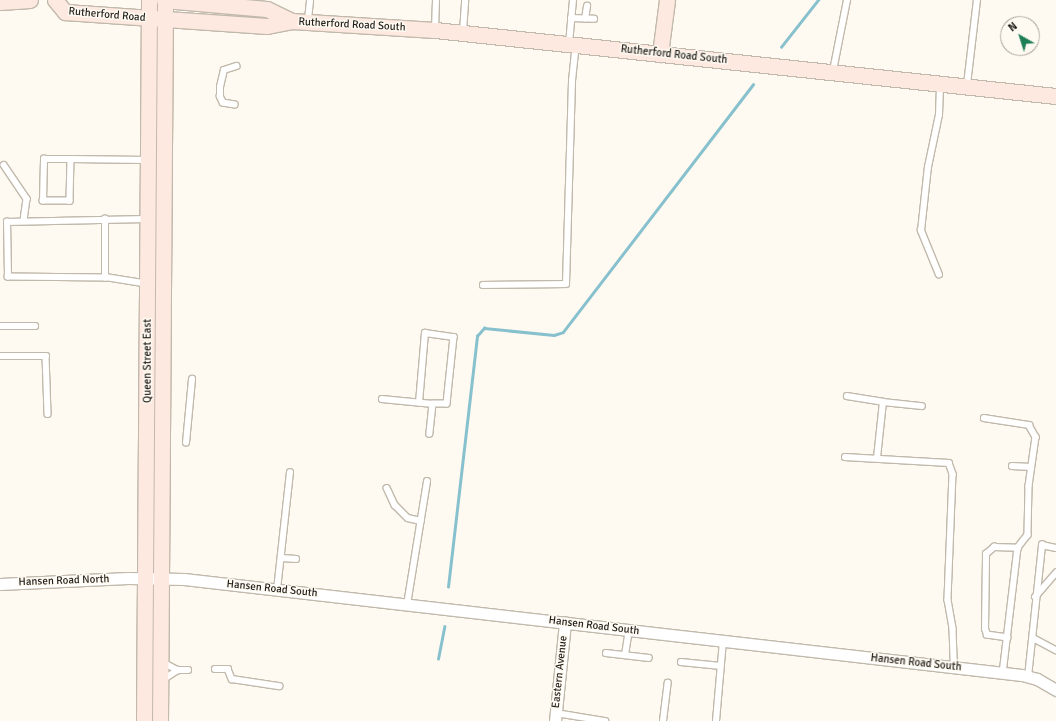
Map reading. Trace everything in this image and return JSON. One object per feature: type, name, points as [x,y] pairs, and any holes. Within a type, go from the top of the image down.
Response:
[{"type":"main road","points":[[0,2],[30,0]]},
{"type":"main road","name":"Rutherford Road","points":[[55,0],[65,12],[165,20]]},
{"type":"main road","name":"Queen Street East","points":[[144,721],[149,219],[149,0]]},
{"type":"main road","name":"Queen Street East","points":[[160,721],[164,0]]},
{"type":"main road","name":"Rutherford Road South","points":[[164,0],[222,12]]},
{"type":"main road","points":[[660,54],[667,0]]},
{"type":"main road","name":"Rutherford Road South","points":[[165,20],[222,12],[267,9],[292,21],[308,23],[463,32],[940,85],[1056,96]]},
{"type":"street","name":"Hansen Road South","points":[[128,578],[161,579],[278,590],[954,667],[1028,677],[1056,690]]},
{"type":"street","name":"Hansen Road North","points":[[0,584],[128,578]]},
{"type":"street","name":"Eastern Avenue","points":[[555,717],[565,623]]},
{"type":"lane","points":[[308,23],[310,0]]},
{"type":"lane","points":[[435,30],[436,0]]},
{"type":"lane","points":[[463,32],[465,0]]},
{"type":"lane","points":[[483,285],[566,284],[573,44],[571,18],[573,0]]},
{"type":"lane","points":[[833,73],[846,0]]},
{"type":"lane","points":[[967,87],[977,0]]},
{"type":"lane","points":[[585,18],[586,6]]},
{"type":"lane","points":[[571,18],[594,19]]},
{"type":"lane","points":[[235,106],[223,103],[220,97],[220,87],[224,70],[236,66]]},
{"type":"lane","points":[[939,275],[921,231],[928,167],[939,115],[940,85]]},
{"type":"lane","points":[[71,159],[70,201],[43,200],[44,159],[71,159],[164,160]]},
{"type":"lane","points":[[4,165],[27,199],[24,221]]},
{"type":"lane","points":[[105,219],[105,278]]},
{"type":"lane","points":[[148,284],[105,278],[8,277],[7,222],[149,219]]},
{"type":"lane","points":[[0,326],[35,326]]},
{"type":"lane","points":[[382,399],[419,403],[447,404],[454,337],[425,333],[419,403]]},
{"type":"lane","points":[[0,356],[46,356],[48,414]]},
{"type":"lane","points":[[186,443],[192,379]]},
{"type":"lane","points":[[847,396],[922,406]]},
{"type":"lane","points":[[877,458],[883,402]]},
{"type":"lane","points":[[430,434],[433,404]]},
{"type":"lane","points":[[984,418],[1030,425],[1036,437],[1031,467],[1028,535],[1018,548],[1003,673]]},
{"type":"lane","points":[[845,457],[948,463],[953,474],[948,600],[953,629],[954,667]]},
{"type":"lane","points":[[1012,466],[1031,467]]},
{"type":"lane","points":[[278,590],[290,473]]},
{"type":"lane","points":[[407,605],[427,482]]},
{"type":"lane","points":[[387,488],[395,505],[408,518],[421,521]]},
{"type":"lane","points":[[1028,677],[1033,638],[1035,597],[1042,545],[1056,548]]},
{"type":"lane","points":[[1008,638],[987,635],[985,629],[986,554],[994,547],[1018,548]]},
{"type":"lane","points":[[282,558],[296,559]]},
{"type":"lane","points":[[1035,597],[1056,573]]},
{"type":"lane","points":[[625,655],[629,630]]},
{"type":"lane","points":[[1033,638],[1056,650]]},
{"type":"lane","points":[[716,721],[723,641]]},
{"type":"lane","points":[[606,653],[649,658]]},
{"type":"lane","points":[[160,661],[178,670],[188,670]]},
{"type":"lane","points":[[681,662],[721,666]]},
{"type":"lane","points":[[215,669],[228,669],[232,680],[280,686]]},
{"type":"lane","points":[[160,682],[178,670]]},
{"type":"lane","points":[[663,721],[668,684]]},
{"type":"lane","points":[[555,717],[605,721]]},
{"type":"waterway","points":[[781,47],[818,0]]},
{"type":"waterway","points":[[448,587],[477,336],[484,328],[554,335],[563,332],[753,84]]},
{"type":"waterway","points":[[438,659],[444,627]]}]
